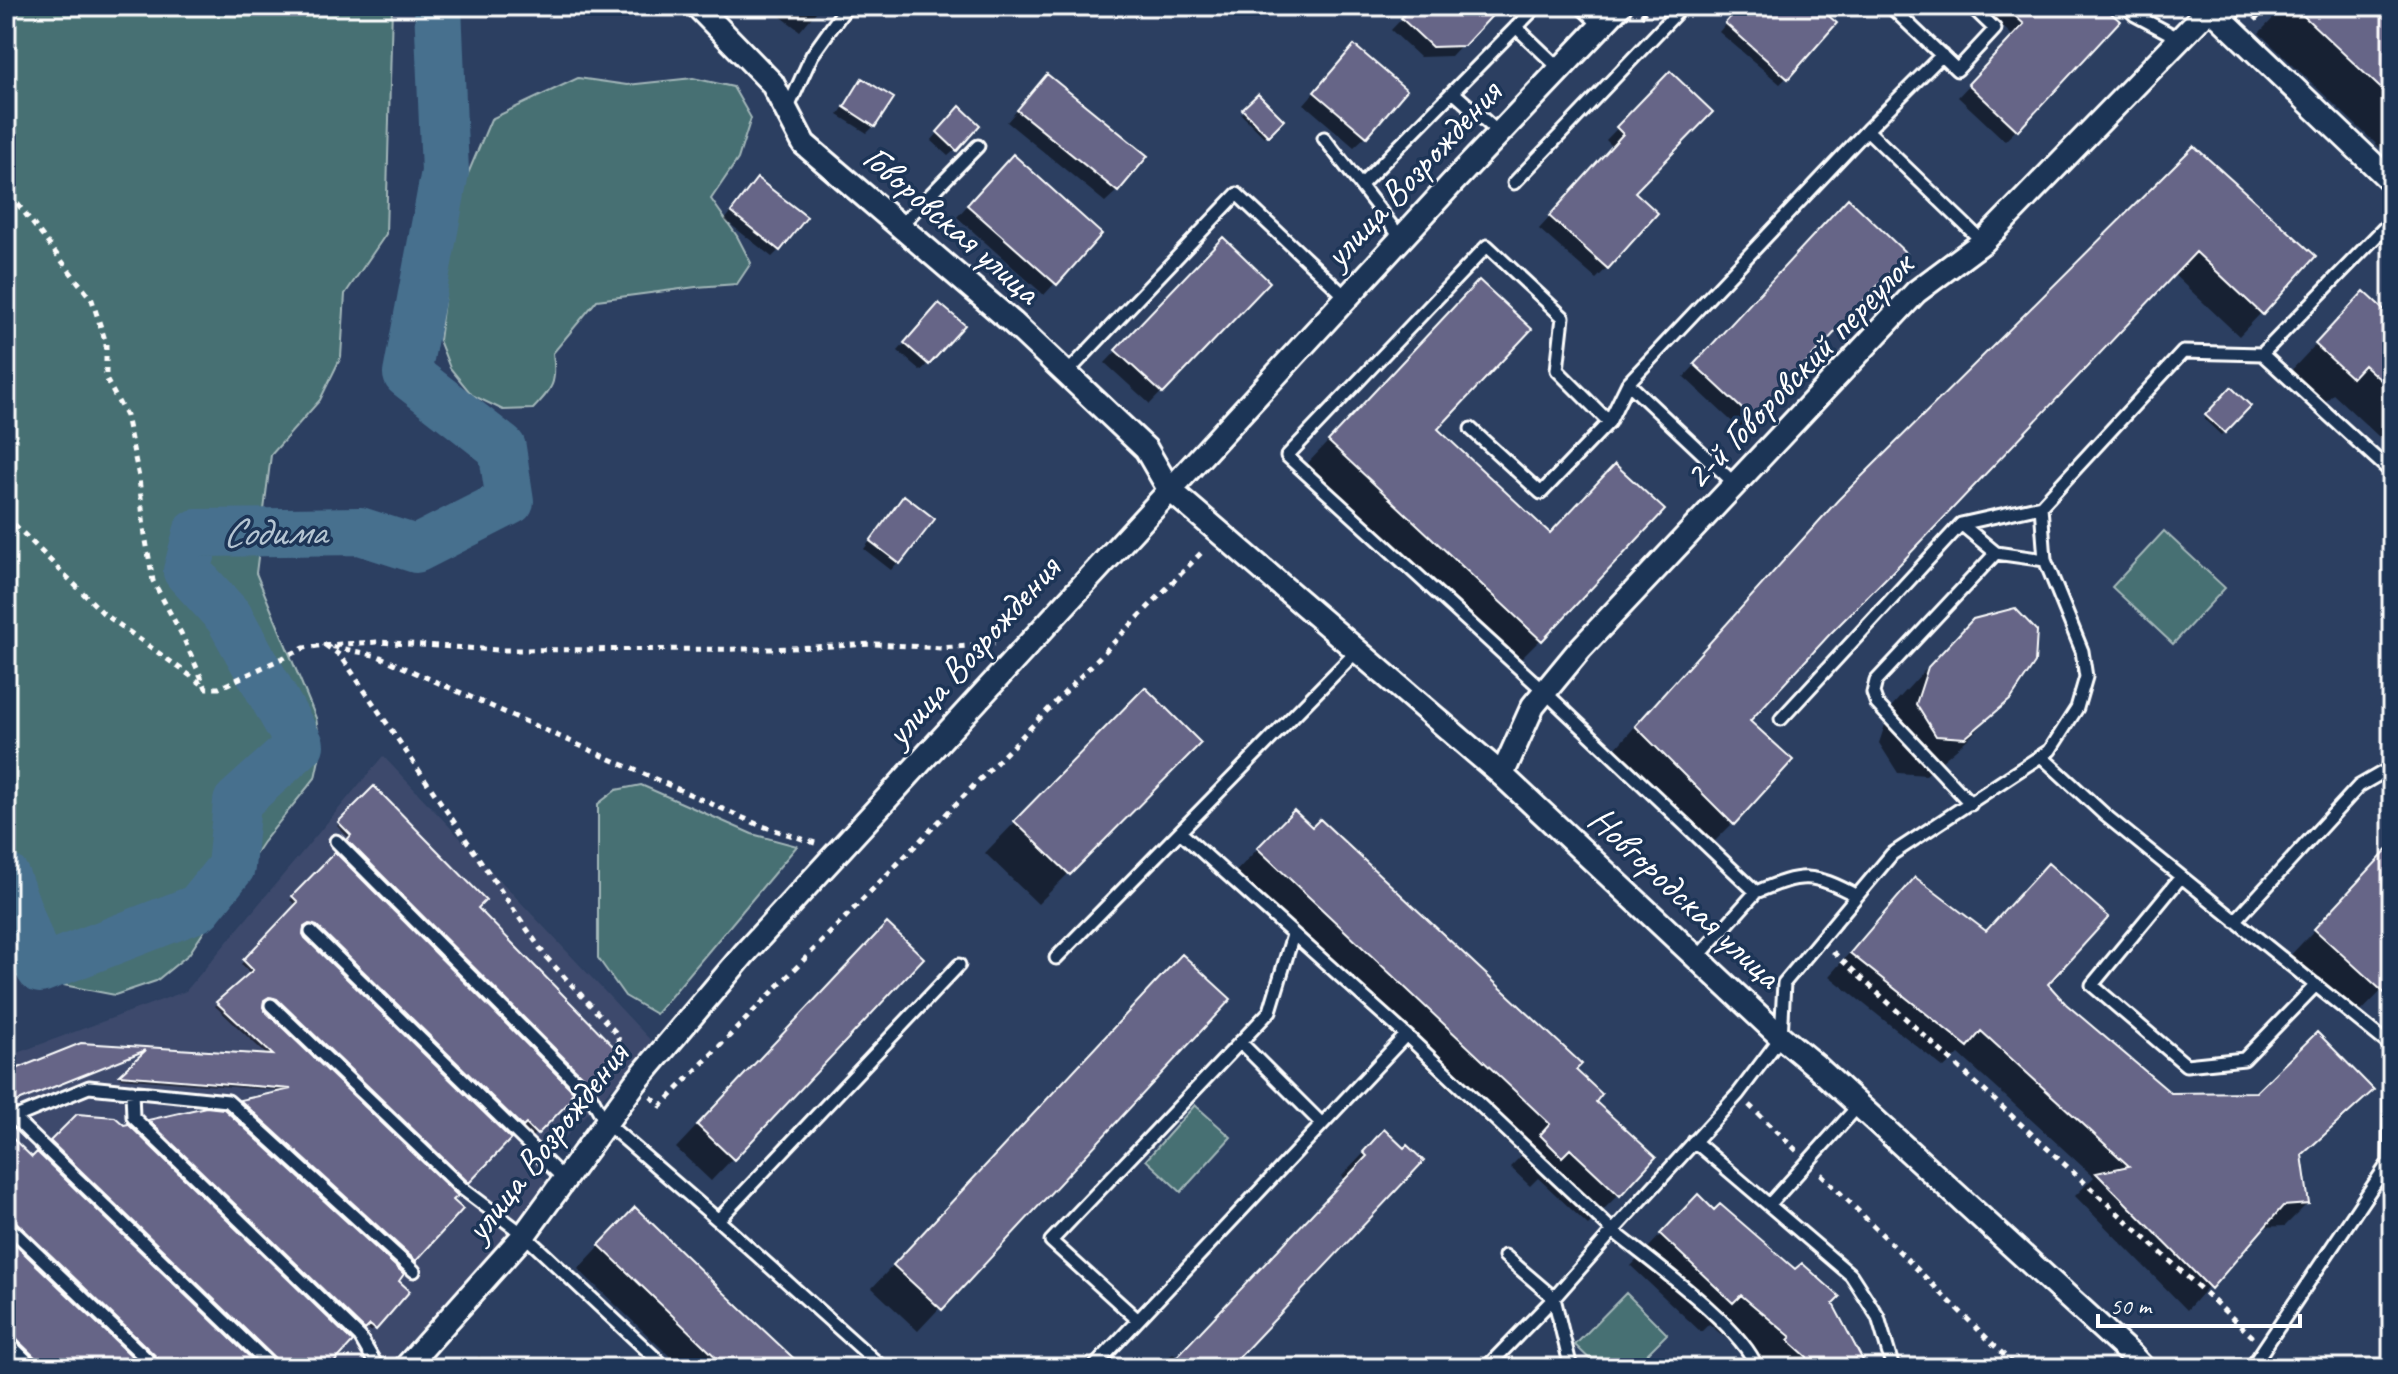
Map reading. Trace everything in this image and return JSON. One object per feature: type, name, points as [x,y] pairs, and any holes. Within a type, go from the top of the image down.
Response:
[{"type":"street","name":"Говоровская улица","points":[[697,6],[772,83],[804,144],[1013,323],[1146,449],[1169,489]]},
{"type":"street","name":"улица Возрождения","points":[[405,1368],[524,1235],[635,1083],[744,954],[1346,297],[1620,6]]},
{"type":"street","name":"2-й Говоровский переулок","points":[[1502,775],[1533,706],[1580,649],[1737,486],[1916,292],[1983,242],[2180,40],[2220,11]]},
{"type":"street","points":[[2220,11],[2392,182]]},
{"type":"street","name":"Новгородская улица","points":[[1169,489],[1502,775],[1781,1037],[1859,1105],[2143,1368]]},
{"type":"lane","points":[[786,110],[812,55],[847,6]]},
{"type":"lane","points":[[1361,185],[1537,6]]},
{"type":"lane","points":[[1580,6],[1601,26]]},
{"type":"lane","points":[[1514,183],[1683,6]]},
{"type":"lane","points":[[1890,6],[1957,70],[1995,29],[1971,6]]},
{"type":"lane","points":[[2126,6],[2135,15],[2180,40]]},
{"type":"lane","points":[[1516,27],[1560,69]]},
{"type":"lane","points":[[1471,429],[1541,493],[1609,422],[1628,383],[1942,55]]},
{"type":"lane","points":[[1453,92],[1499,133]]},
{"type":"lane","points":[[1867,130],[1983,242]]},
{"type":"lane","points":[[1324,138],[1401,238]]},
{"type":"lane","points":[[900,226],[978,146]]},
{"type":"lane","points":[[1066,374],[1237,194],[1346,297]]},
{"type":"lane","points":[[2262,354],[2392,220]]},
{"type":"lane","points":[[1609,422],[1557,370],[1563,317],[1487,246],[1287,456],[1545,692],[1756,892]]},
{"type":"lane","points":[[1781,719],[1961,524],[2041,506],[2183,352],[2262,354],[2392,473]]},
{"type":"lane","points":[[1628,383],[1737,486]]},
{"type":"lane","points":[[1486,1368],[1554,1298],[1738,1094],[1781,1037],[1784,983],[1892,854],[2050,750],[2077,708],[2086,677],[2074,626],[2058,596],[2045,560],[2041,506]]},
{"type":"lane","points":[[1961,524],[1996,553],[2045,560]]},
{"type":"lane","points":[[1971,804],[1877,704],[1873,693],[1876,681],[1996,553]]},
{"type":"lane","points":[[1056,958],[1357,651]]},
{"type":"lane","points":[[2041,756],[2105,815],[2392,1047],[2389,1162],[2251,1368]]},
{"type":"lane","points":[[2235,921],[2359,786],[2392,767]]},
{"type":"lane","points":[[1180,832],[1406,1035],[1613,1231],[1724,1322],[1754,1359],[1757,1368]]},
{"type":"lane","points":[[336,841],[592,1098],[605,1122],[883,1368]]},
{"type":"lane","points":[[1697,958],[1756,892],[1792,877],[1828,880],[1857,896]]},
{"type":"lane","points":[[2181,877],[2092,985],[2186,1065],[2244,1059],[2316,985]]},
{"type":"lane","points":[[311,932],[566,1180]]},
{"type":"lane","points":[[1138,1320],[1051,1241],[1270,1011],[1293,935]]},
{"type":"lane","points":[[718,1220],[959,965]]},
{"type":"lane","points":[[271,1005],[463,1189],[524,1235],[666,1368]]},
{"type":"lane","points":[[1093,1368],[1406,1035]]},
{"type":"lane","points":[[1240,1042],[1322,1124]]},
{"type":"lane","points":[[273,1368],[10,1120],[89,1087],[228,1101],[414,1271]]},
{"type":"lane","points":[[132,1091],[133,1117],[360,1337],[378,1368]]},
{"type":"lane","points":[[1769,1205],[1859,1105]]},
{"type":"lane","points":[[1694,1141],[1851,1275],[1878,1317],[1893,1368]]},
{"type":"lane","points":[[6,1224],[156,1368]]},
{"type":"lane","points":[[1505,1256],[1554,1298],[1571,1368]]},
{"type":"lane","points":[[6,1341],[34,1368]]},
{"type":"path","points":[[1641,17],[1651,6]]},
{"type":"path","points":[[2255,20],[2267,6]]},
{"type":"path","points":[[6,183],[10,194],[92,300],[106,343],[106,379],[126,416],[139,477],[153,581],[206,688]]},
{"type":"path","points":[[6,516],[103,613],[206,688],[219,688],[304,648],[325,645],[378,642],[497,650],[771,649],[875,644],[941,648],[1029,641]]},
{"type":"path","points":[[661,1106],[1220,533]]},
{"type":"path","points":[[325,645],[378,656],[759,825],[839,850]]},
{"type":"path","points":[[325,645],[341,656],[546,957],[618,1035],[620,1067],[635,1083]]},
{"type":"path","points":[[1820,940],[2266,1348]]},
{"type":"path","points":[[1738,1094],[2017,1368]]},
{"type":"shaded area","points":[[383,756],[654,1044],[535,1169],[552,1187],[385,1368],[6,1368],[6,1057],[186,991]]},
{"type":"green space","points":[[6,6],[146,6],[173,11],[183,6],[392,6],[386,234],[345,294],[341,357],[320,400],[271,455],[256,573],[316,718],[321,750],[315,778],[263,842],[189,954],[156,981],[115,995],[6,974]]},
{"type":"green space","points":[[578,78],[627,85],[693,78],[733,87],[751,118],[738,159],[711,199],[737,236],[751,263],[737,284],[597,300],[553,353],[554,378],[545,396],[533,409],[503,410],[472,395],[450,368],[439,340],[464,183],[491,119]]},
{"type":"green space","points":[[2164,531],[2225,588],[2173,644],[2112,587]]},
{"type":"green space","points":[[641,785],[752,834],[797,846],[656,1014],[625,996],[598,958],[598,804],[616,790]]},
{"type":"green space","points":[[1195,1105],[1231,1137],[1181,1192],[1146,1160]]},
{"type":"green space","points":[[1626,1293],[1667,1334],[1633,1368],[1599,1368],[1575,1345]]},
{"type":"building","points":[[1412,6],[1501,6],[1464,46],[1432,47],[1401,18]]},
{"type":"building","points":[[1740,6],[1817,6],[1837,23],[1788,79],[1725,23]]},
{"type":"building","points":[[2004,6],[2103,6],[2120,21],[2018,131],[1968,84],[2024,24]]},
{"type":"building","points":[[2293,6],[2383,6],[2392,15],[2392,99]]},
{"type":"building","points":[[1354,45],[1407,90],[1367,137],[1314,92]]},
{"type":"building","points":[[1670,71],[1713,112],[1635,192],[1658,213],[1608,269],[1549,216],[1623,134],[1616,127]]},
{"type":"building","points":[[1047,74],[1148,156],[1118,192],[1017,110]]},
{"type":"building","points":[[862,78],[894,98],[875,127],[844,107]]},
{"type":"building","points":[[1258,94],[1284,120],[1268,136],[1242,109]]},
{"type":"building","points":[[960,106],[980,125],[957,151],[937,132]]},
{"type":"building","points":[[2194,146],[2316,256],[2263,315],[2196,252],[1750,721],[1793,760],[1734,825],[1635,726],[1838,500]]},
{"type":"building","points":[[1013,154],[1102,234],[1057,285],[967,205]]},
{"type":"building","points":[[757,178],[807,217],[780,251],[731,212]]},
{"type":"building","points":[[1848,198],[1907,254],[1754,420],[1694,364]]},
{"type":"building","points":[[1223,237],[1270,282],[1163,394],[1115,350]]},
{"type":"building","points":[[1479,280],[1532,329],[1438,429],[1550,533],[1615,464],[1665,510],[1542,641],[1328,441]]},
{"type":"building","points":[[2364,291],[2392,317],[2392,390],[2364,365],[2352,378],[2315,344]]},
{"type":"building","points":[[939,303],[965,325],[929,365],[904,343]]},
{"type":"building","points":[[2231,387],[2251,406],[2225,433],[2205,415]]},
{"type":"building","points":[[904,495],[935,519],[900,564],[870,541]]},
{"type":"building","points":[[2015,608],[2037,631],[2035,663],[2011,699],[1965,738],[1936,736],[1916,704],[1928,667],[1973,619]]},
{"type":"building","points":[[1145,687],[1201,743],[1070,875],[1014,821]]},
{"type":"building","points":[[374,786],[486,900],[478,908],[617,1050],[586,1080],[347,840],[351,835],[338,822]]},
{"type":"building","points":[[1294,810],[1312,827],[1320,819],[1582,1064],[1576,1070],[1602,1094],[1596,1102],[1656,1157],[1620,1196],[1570,1149],[1562,1157],[1540,1135],[1550,1124],[1257,848]]},
{"type":"building","points":[[2392,845],[2392,1000],[2314,929]]},
{"type":"building","points":[[335,852],[574,1092],[571,1095],[574,1097],[537,1135],[526,1124],[523,1127],[317,926],[309,924],[304,927],[305,938],[511,1139],[469,1183],[277,999],[269,997],[264,1000],[265,1011],[458,1196],[453,1200],[463,1209],[416,1261],[240,1100],[291,1089],[119,1075],[146,1050],[6,1106],[6,1073],[81,1043],[273,1055],[216,1002],[253,970],[243,960],[298,902],[292,896]]},
{"type":"building","points":[[2048,863],[2109,917],[2048,984],[2066,1004],[2171,1093],[2256,1092],[2317,1032],[2374,1090],[2302,1155],[2309,1204],[2283,1206],[2211,1289],[2096,1173],[2129,1166],[1981,1031],[1968,1047],[1850,953],[1915,877],[1986,931]]},
{"type":"building","points":[[887,923],[924,958],[734,1160],[697,1125]]},
{"type":"building","points":[[1182,954],[1231,999],[942,1310],[893,1265]]},
{"type":"building","points":[[206,1107],[224,1109],[404,1274],[399,1281],[410,1291],[376,1330],[370,1325],[365,1330],[148,1120]]},
{"type":"building","points":[[77,1114],[115,1117],[124,1125],[128,1124],[353,1342],[329,1368],[281,1368],[279,1362],[50,1141]]},
{"type":"building","points":[[1384,1129],[1424,1161],[1229,1368],[1166,1368],[1367,1156],[1363,1152]]},
{"type":"building","points":[[6,1132],[32,1157],[37,1152],[261,1368],[164,1368],[162,1362],[12,1218],[6,1216]]},
{"type":"building","points":[[1698,1194],[1714,1210],[1720,1204],[1795,1269],[1802,1263],[1840,1297],[1833,1304],[1867,1368],[1808,1368],[1807,1357],[1788,1340],[1791,1337],[1741,1295],[1733,1303],[1660,1234]]},
{"type":"building","points":[[635,1207],[804,1368],[727,1368],[599,1245]]},
{"type":"building","points":[[6,1236],[144,1368],[42,1368],[40,1362],[6,1333]]},
{"type":"waterway","name":"Содима","points":[[6,877],[40,969],[198,908],[231,867],[237,802],[300,745],[229,617],[187,571],[197,533],[360,531],[416,549],[510,501],[502,448],[407,374],[445,172],[438,6]]}]
